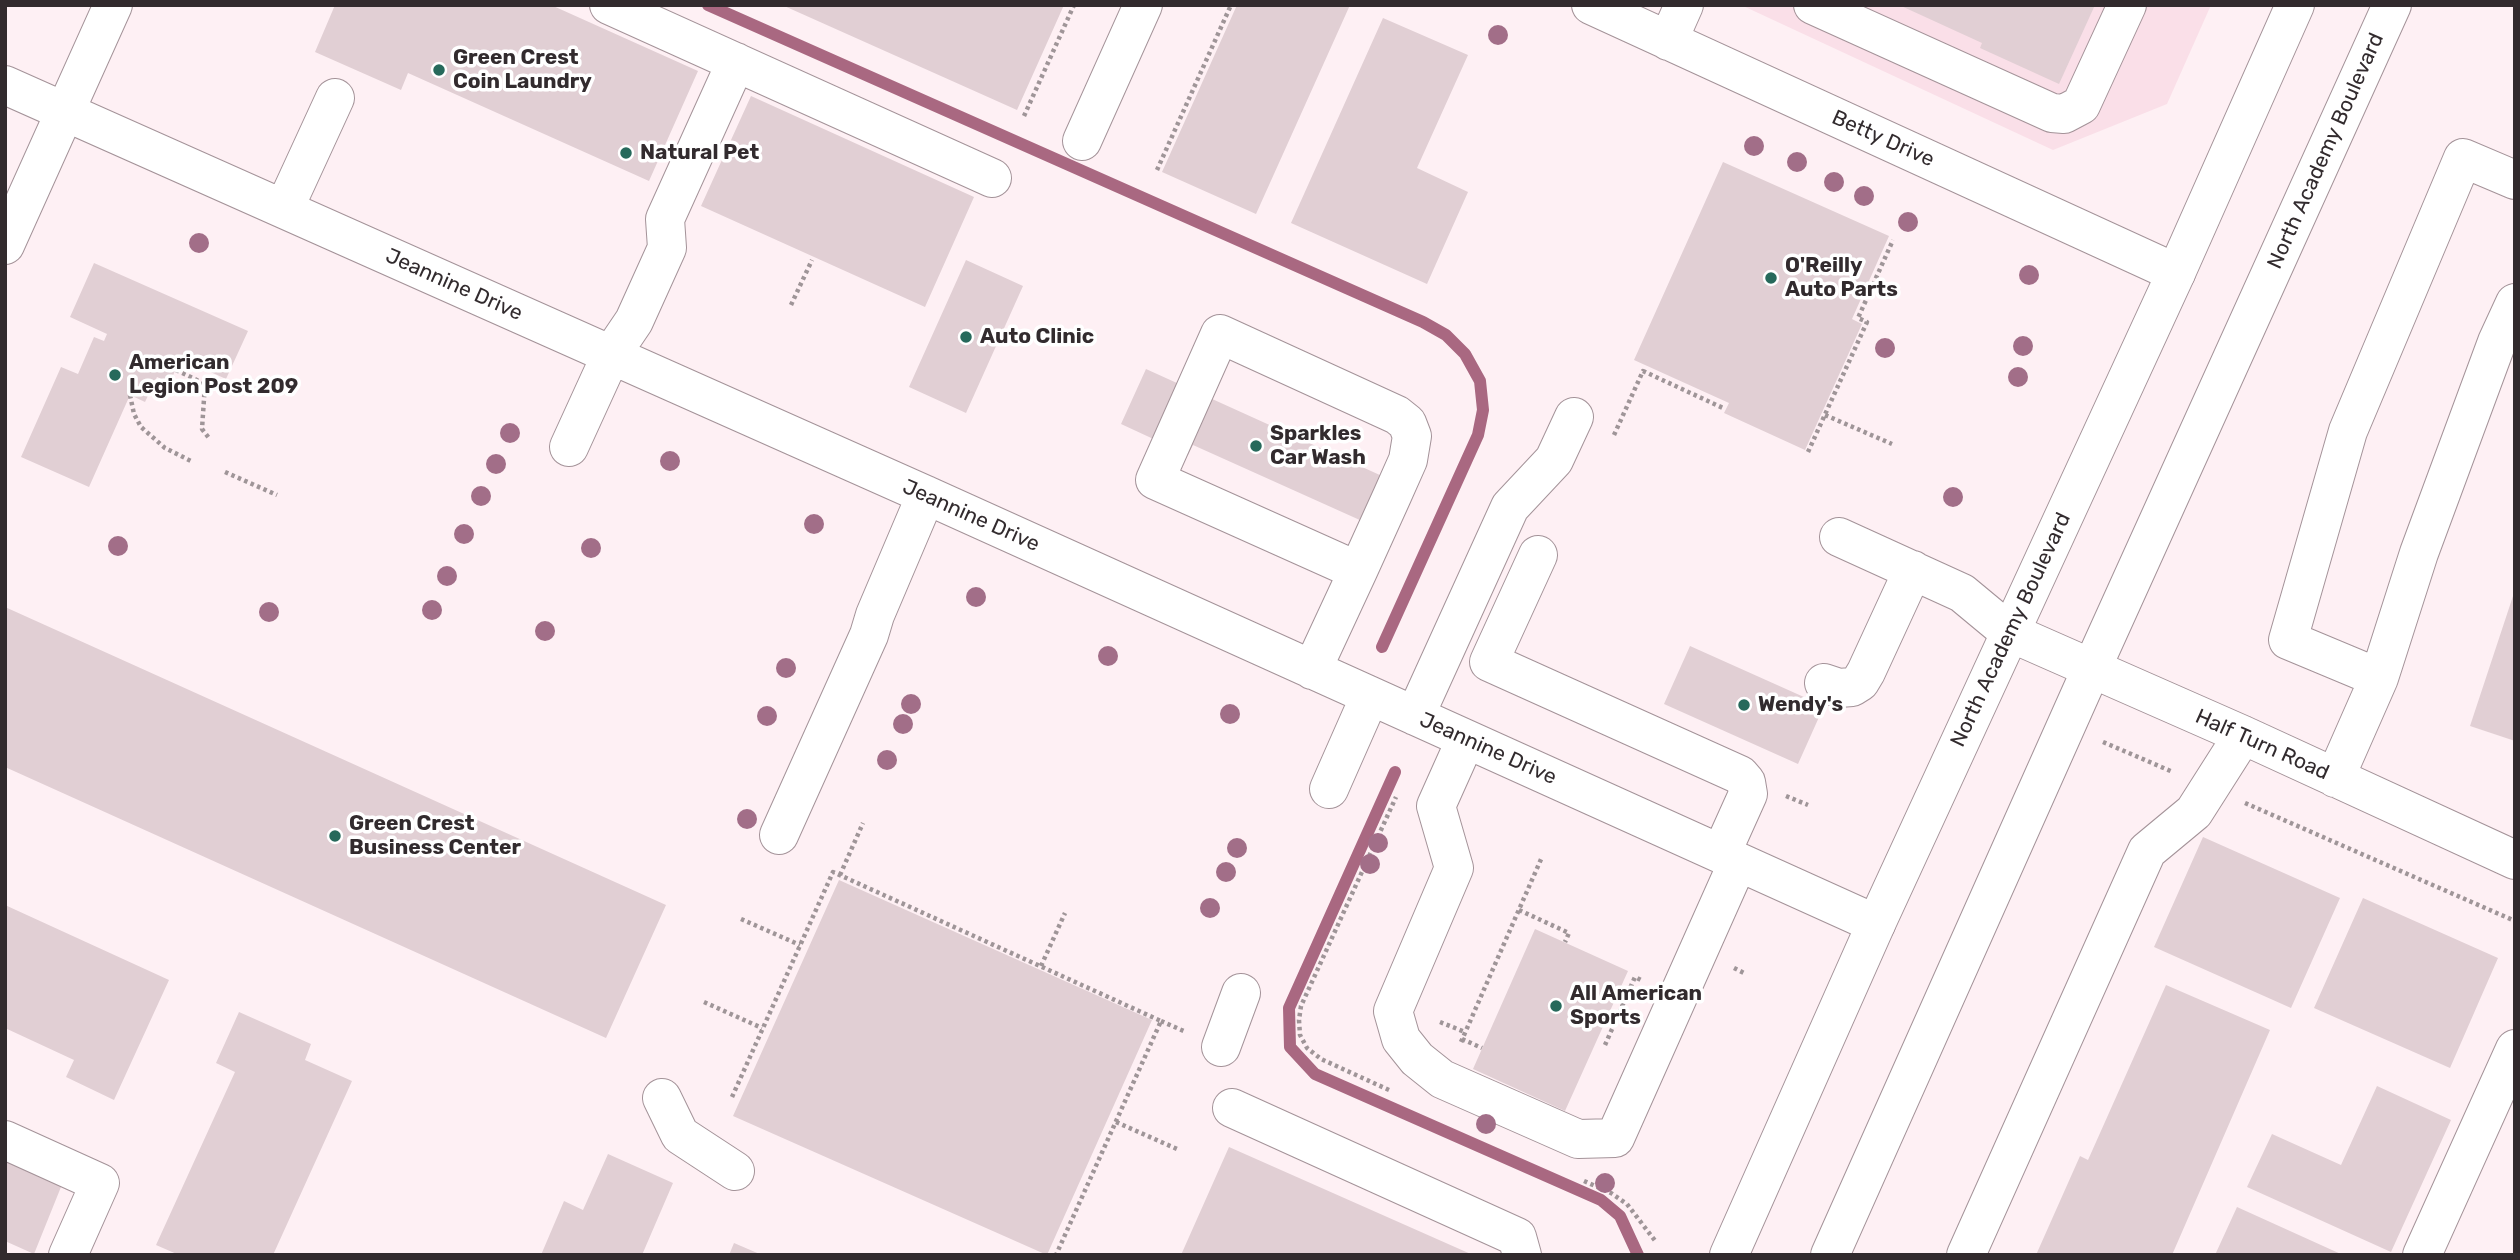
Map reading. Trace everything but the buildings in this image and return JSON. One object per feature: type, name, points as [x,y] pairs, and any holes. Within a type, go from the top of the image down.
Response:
[{"type":"main road","points":[[5,245],[113,5]]},
{"type":"main road","points":[[609,5],[992,178]]},
{"type":"main road","points":[[1082,141],[1143,5]]},
{"type":"main road","name":"Betty Drive","points":[[1591,5],[2176,273]]},
{"type":"main road","points":[[1668,41],[1684,5]]},
{"type":"main road","points":[[1813,5],[2052,113],[2064,114],[2081,104],[2127,5]]},
{"type":"main road","name":"North Academy Boulevard","points":[[1729,1255],[1876,924],[2176,273],[2295,5]]},
{"type":"main road","name":"North Academy Boulevard","points":[[1830,1255],[2392,5]]},
{"type":"main road","points":[[569,447],[611,355],[635,321],[667,248],[665,219],[736,62]]},
{"type":"main road","name":"Jeannine Drive","points":[[5,85],[926,495],[1876,924]]},
{"type":"main road","points":[[284,209],[335,98]]},
{"type":"main road","points":[[2379,678],[2288,640],[2348,431],[2463,158],[2515,180]]},
{"type":"main road","points":[[2335,778],[2379,678],[2419,553],[2497,342],[2515,303]]},
{"type":"main road","points":[[1312,670],[1358,571],[1408,460],[1412,436],[1407,423],[1397,415],[1220,334],[1155,480],[1358,571]]},
{"type":"main road","points":[[1415,716],[1510,507],[1554,460],[1574,417]]},
{"type":"main road","points":[[779,835],[869,635],[874,615],[926,495]]},
{"type":"main road","name":"Half Turn Road","points":[[1839,537],[1962,593],[2009,632],[2243,735],[2515,860]]},
{"type":"main road","points":[[1466,739],[1436,806],[1454,868],[1393,1011],[1401,1039],[1418,1059],[1445,1080],[1578,1139],[1615,1138],[1730,858],[1748,794],[1746,782],[1740,775],[1489,662],[1538,555]]},
{"type":"main road","points":[[1824,684],[1839,688],[1852,687],[1860,682],[1913,570]]},
{"type":"main road","points":[[1329,789],[1370,696]]},
{"type":"main road","points":[[1966,1255],[2147,851],[2194,812],[2243,735]]},
{"type":"main road","points":[[1221,1047],[1241,993]]},
{"type":"main road","points":[[2422,1255],[2515,1049]]},
{"type":"main road","points":[[662,1097],[680,1135],[735,1171]]},
{"type":"main road","points":[[1232,1108],[1517,1237],[1522,1255]]},
{"type":"main road","points":[[5,1140],[100,1183],[68,1255]]},
{"type":"path","points":[[1024,116],[1074,5]]},
{"type":"path","points":[[1157,170],[1231,5]]},
{"type":"path","points":[[1808,452],[1867,322],[1858,318],[1893,240]]},
{"type":"path","points":[[791,305],[811,260]]},
{"type":"path","points":[[176,370],[205,384],[202,429],[209,438]]},
{"type":"path","points":[[1614,435],[1643,372],[1723,408]]},
{"type":"path","points":[[130,395],[134,414],[141,427],[165,448],[193,462]]},
{"type":"path","points":[[1825,415],[1892,444]]},
{"type":"path","points":[[225,472],[277,495]]},
{"type":"path","points":[[2103,742],[2515,921]]},
{"type":"path","points":[[840,875],[863,823]]},
{"type":"path","points":[[1459,1048],[1542,857]]},
{"type":"path","points":[[732,1097],[833,872],[1161,1020],[1056,1255]]},
{"type":"path","points":[[1519,910],[1569,933],[1564,942]]},
{"type":"path","points":[[1041,967],[1065,914]]},
{"type":"path","points":[[741,919],[800,945]]},
{"type":"path","points":[[1605,1045],[1635,977],[1646,982]]},
{"type":"path","points":[[704,1002],[762,1028]]},
{"type":"path","points":[[1462,1039],[1482,1048]]},
{"type":"path","points":[[1596,1041],[1612,1048]]},
{"type":"path","points":[[1116,1122],[1177,1149]]},
{"type":"shaded area","points":[[1741,5],[2211,5],[2167,104],[2053,150]]},
{"type":"waterway","points":[[708,5],[1423,322],[1446,335],[1465,354],[1480,381],[1483,410],[1478,435],[1382,647]]},
{"type":"waterway","points":[[1395,772],[1289,1008],[1290,1047],[1315,1074],[1601,1200],[1620,1216],[1638,1255]]},
{"type":"place","name":"Green Crest Coin Laundry","points":[[439,70]]},
{"type":"place","name":"Natural Pet","points":[[626,153]]},
{"type":"place","name":"O'Reilly Auto Parts","points":[[1771,278]]},
{"type":"place","name":"Auto Clinic","points":[[966,337]]},
{"type":"place","name":"American Legion Post 209","points":[[115,375]]},
{"type":"place","name":"Sparkles Car Wash","points":[[1256,446]]},
{"type":"place","name":"Wendy's","points":[[1744,705]]},
{"type":"place","name":"Green Crest Business Center","points":[[335,836]]},
{"type":"place","name":"All American Sports","points":[[1556,1006]]}]
